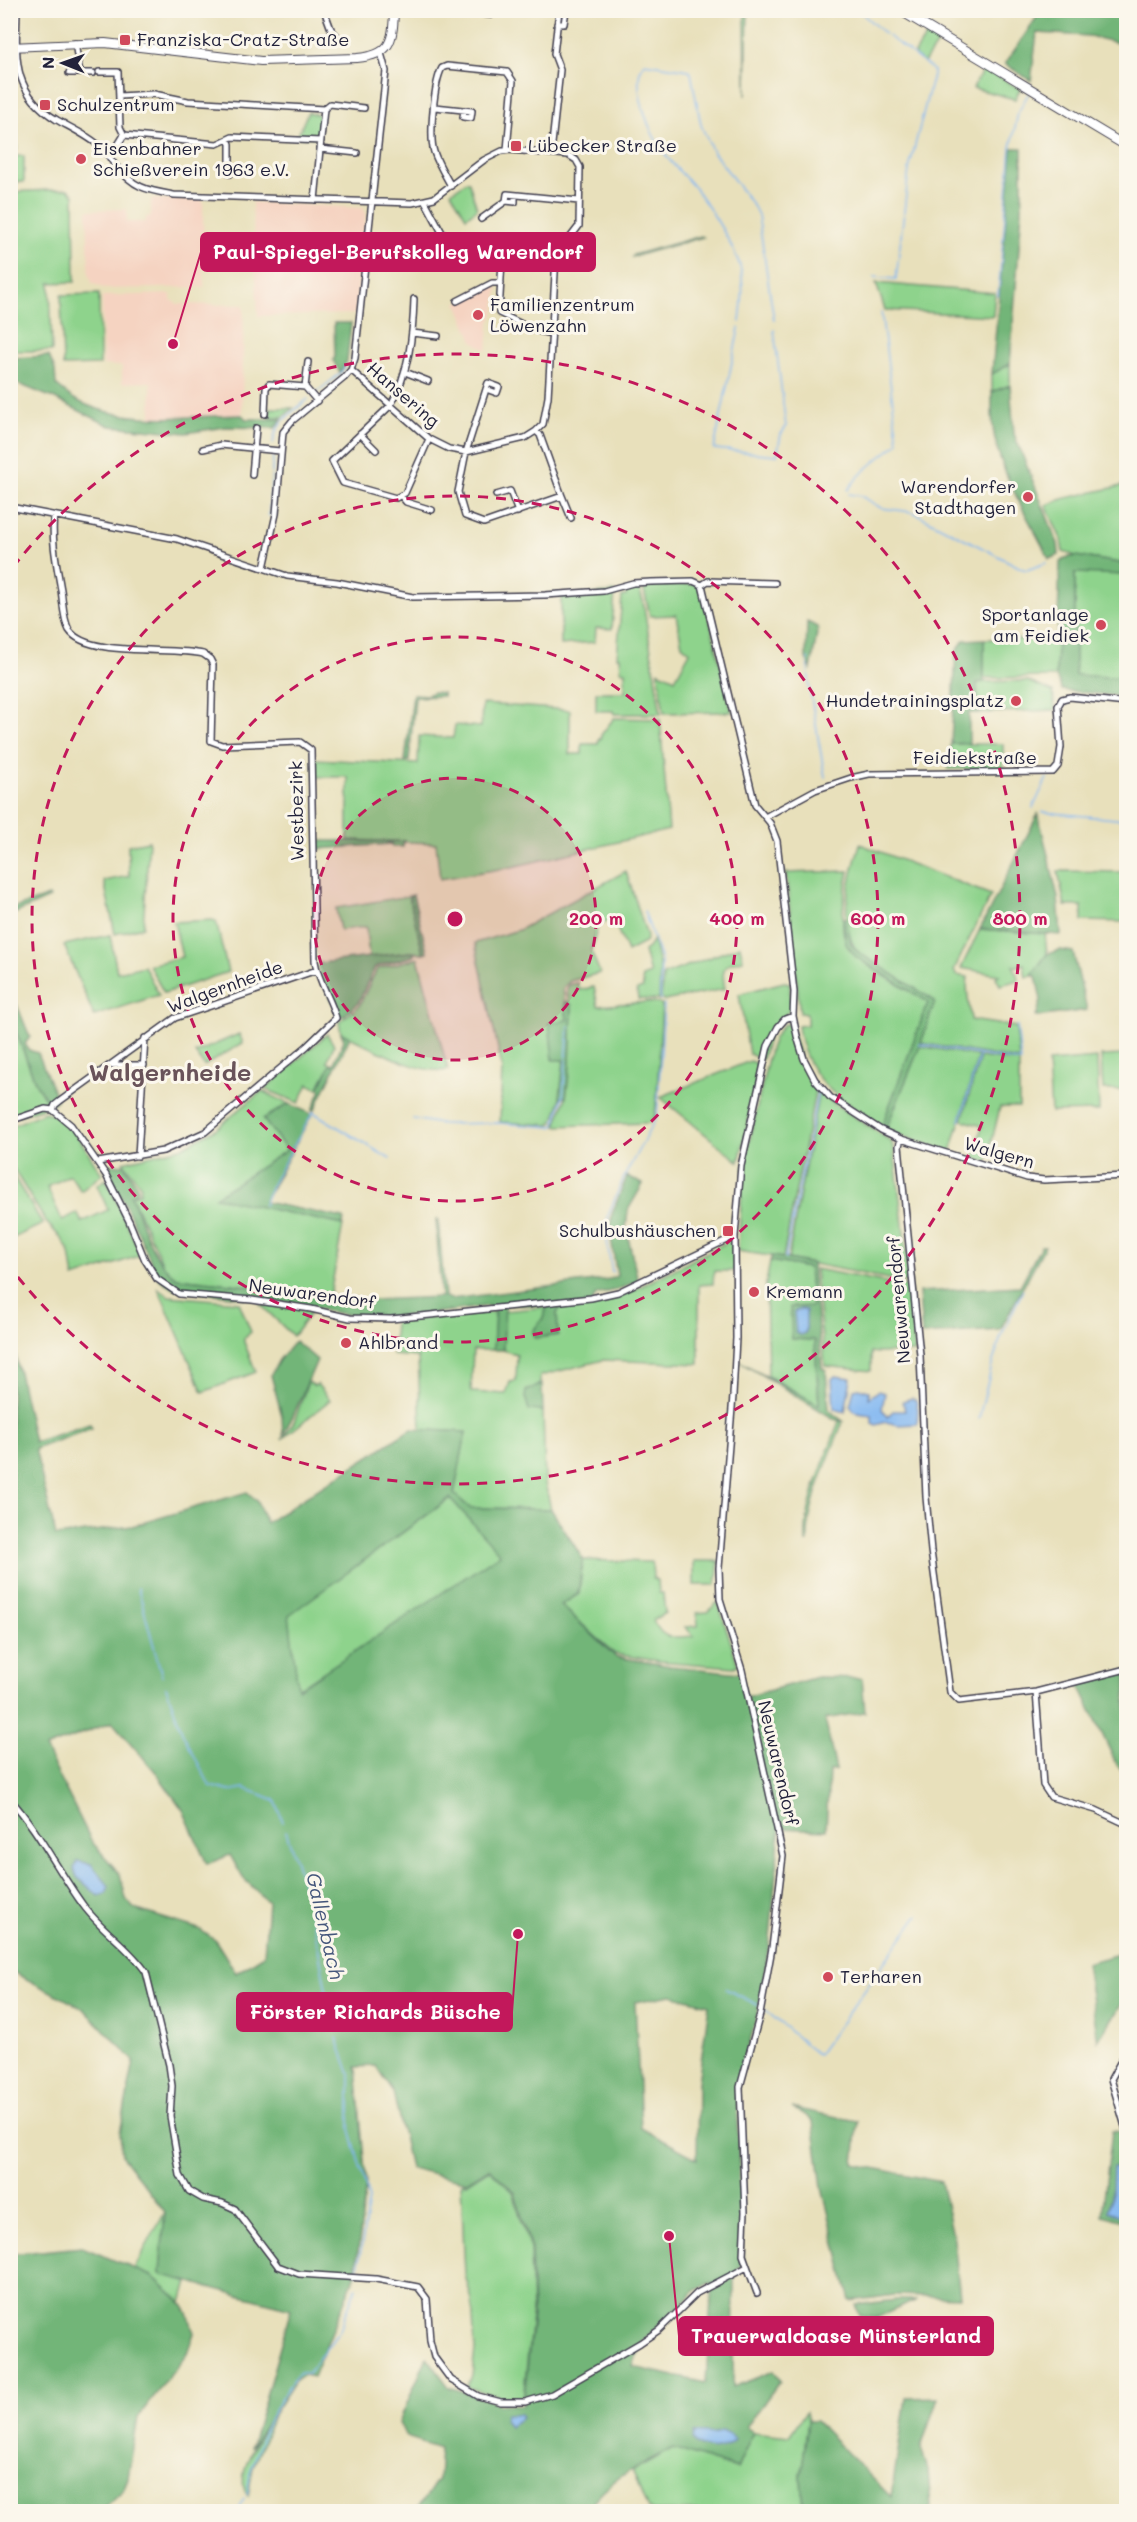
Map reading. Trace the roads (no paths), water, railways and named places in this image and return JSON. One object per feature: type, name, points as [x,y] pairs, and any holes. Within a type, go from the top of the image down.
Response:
[{"type":"street","points":[[17,10],[13,47],[18,71],[36,102],[50,115],[95,143],[129,181],[144,190],[174,195],[399,204],[434,198],[484,160],[507,150],[568,155],[576,160],[580,167],[579,226],[556,256],[546,412],[543,424],[525,438],[466,452]]},
{"type":"street","points":[[324,10],[331,29],[337,36]]},
{"type":"street","points":[[13,47],[75,43],[122,44],[261,61],[373,57],[388,48],[394,10]]},
{"type":"street","points":[[448,10],[491,15],[497,10]]},
{"type":"street","points":[[551,153],[560,70],[554,54],[559,10]]},
{"type":"street","points":[[557,24],[564,24],[566,10]]},
{"type":"street","points":[[899,10],[1126,146]]},
{"type":"street","points":[[75,43],[80,73]]},
{"type":"street","points":[[264,568],[276,514],[283,432],[292,421],[351,370],[358,345],[386,71],[381,53]]},
{"type":"street","points":[[451,186],[434,151],[432,139],[438,78],[442,68],[447,66],[507,72],[513,81],[507,150]]},
{"type":"street","points":[[69,73],[118,72],[120,127],[124,135]]},
{"type":"street","points":[[119,96],[154,94],[188,101],[324,110]]},
{"type":"street","points":[[315,200],[324,110],[330,104],[364,108]]},
{"type":"street","points":[[435,107],[464,111]]},
{"type":"street","points":[[107,154],[116,147],[124,135]]},
{"type":"street","points":[[124,135],[218,144],[228,139],[321,141]]},
{"type":"street","points":[[228,139],[230,174]]},
{"type":"street","points":[[320,149],[357,153]]},
{"type":"street","points":[[482,219],[506,201],[507,194],[579,201]]},
{"type":"street","points":[[425,201],[447,243]]},
{"type":"street","points":[[552,334],[534,330],[499,313],[501,283],[505,253],[518,244],[553,248],[559,251]]},
{"type":"street","points":[[457,301],[492,283],[501,283]]},
{"type":"street","points":[[402,497],[396,498],[343,483],[332,461],[391,405],[405,372],[412,333],[414,299]]},
{"type":"street","points":[[412,333],[438,336]]},
{"type":"street","points":[[308,362],[305,387],[316,401]]},
{"type":"street","name":"Hansering","points":[[351,370],[429,439],[449,449],[466,452]]},
{"type":"street","points":[[405,372],[428,381]]},
{"type":"street","points":[[265,414],[266,388],[269,384],[305,387]]},
{"type":"street","points":[[486,389],[466,452],[458,492],[465,516],[484,523],[562,496]]},
{"type":"street","points":[[252,475],[256,428]]},
{"type":"street","points":[[536,431],[540,435],[571,518]]},
{"type":"street","points":[[360,434],[376,450]]},
{"type":"street","points":[[402,497],[429,439]]},
{"type":"street","points":[[202,449],[221,445],[280,451]]},
{"type":"street","points":[[496,495],[510,491],[518,512]]},
{"type":"street","points":[[402,497],[406,502],[432,510]]},
{"type":"street","points":[[10,507],[177,538],[287,576],[426,598],[577,593],[651,582],[693,581],[702,585],[713,581],[775,584]]},
{"type":"street","name":"Westbezirk","points":[[54,516],[56,557],[65,619],[70,632],[75,636],[113,648],[194,652],[207,656],[213,663],[214,674],[211,741],[222,745],[300,742],[311,750],[317,970]]},
{"type":"street","points":[[702,585],[724,666],[755,805],[776,834],[794,992],[793,1016],[797,1036],[810,1071],[830,1097],[901,1140]]},
{"type":"street","name":"Feidiekstraße","points":[[765,817],[815,790],[850,777],[869,774],[1053,772],[1060,758],[1058,706],[1062,699],[1070,697],[1126,703]]},
{"type":"street","points":[[98,1162],[163,1151],[205,1132],[332,1024],[336,1018],[332,1002],[317,970]]},
{"type":"street","name":"Walgernheide","points":[[53,1110],[60,1101],[113,1065],[122,1054],[175,1018],[317,970]]},
{"type":"street","name":"Neuwarendorf","points":[[757,2293],[747,2267],[743,2247],[745,2212],[740,2087],[761,2012],[783,1856],[742,1670],[720,1599],[719,1568],[736,1338],[735,1236],[741,1166],[768,1046],[778,1027],[785,1019],[793,1016]]},
{"type":"street","points":[[138,1156],[145,1038]]},
{"type":"street","points":[[113,1065],[144,1065]]},
{"type":"street","points":[[10,1122],[45,1109],[53,1110]]},
{"type":"street","name":"Neuwarendorf","points":[[53,1110],[71,1125],[98,1162],[129,1221],[145,1260],[157,1279],[178,1294],[290,1306],[350,1318],[391,1319],[591,1298],[609,1294],[633,1287],[735,1236]]},
{"type":"street","name":"Neuwarendorf","points":[[901,1140],[899,1146],[920,1355],[926,1497],[950,1692],[959,1701],[1036,1692]]},
{"type":"street","name":"Walgern","points":[[901,1140],[1038,1180],[1126,1176]]},
{"type":"street","points":[[1126,1669],[1036,1692],[1043,1785],[1047,1792],[1051,1797],[1096,1810],[1126,1824]]},
{"type":"street","points":[[10,1799],[60,1867],[82,1905],[98,1924],[140,1963],[146,1972],[169,2065],[172,2086],[170,2116],[180,2175],[189,2191],[203,2199],[235,2209],[278,2266],[299,2274],[367,2279],[418,2287],[427,2299],[430,2341],[434,2357],[451,2380],[460,2387],[470,2393],[501,2402],[525,2402],[552,2394],[659,2330],[697,2293],[747,2267]]},
{"type":"street","points":[[1126,2052],[1111,2079],[1126,2130]]},
{"type":"water","points":[[801,1309],[806,1310],[806,1332],[801,1335],[796,1333],[794,1312]]},
{"type":"water","points":[[835,1376],[851,1378],[845,1412],[834,1409],[832,1379]]},
{"type":"water","points":[[854,1389],[869,1391],[869,1398],[878,1391],[885,1393],[882,1409],[887,1417],[893,1411],[905,1411],[903,1401],[912,1398],[916,1400],[917,1424],[899,1425],[886,1422],[876,1425],[872,1423],[872,1415],[857,1413],[850,1406]]},
{"type":"water","points":[[77,1861],[91,1864],[109,1886],[106,1893],[99,1896],[77,1877],[74,1869]]},
{"type":"water","points":[[1113,2167],[1126,2168],[1126,2218],[1108,2211],[1112,2192]]},
{"type":"water","points":[[506,2414],[520,2414],[522,2418],[509,2426],[504,2420]]},
{"type":"water","points":[[722,2431],[732,2436],[734,2440],[719,2449],[707,2449],[693,2440],[694,2434]]},
{"type":"waterway","points":[[858,10],[885,34]]},
{"type":"waterway","points":[[874,277],[896,279],[909,169],[933,75],[933,70],[888,36]]},
{"type":"waterway","points":[[740,322],[742,285],[739,263],[726,235],[709,208],[664,153],[653,134],[640,96],[640,72],[644,63],[689,70],[691,73],[701,125],[712,150],[758,215],[774,320]]},
{"type":"waterway","points":[[998,296],[1011,148],[1018,113],[1028,94]]},
{"type":"waterway","points":[[848,490],[865,470],[898,443],[881,311]]},
{"type":"waterway","points":[[739,328],[714,449],[777,455],[781,434],[786,427],[774,330]]},
{"type":"waterway","points":[[316,393],[341,373],[345,366]]},
{"type":"waterway","points":[[273,444],[281,424],[308,399]]},
{"type":"waterway","points":[[269,516],[273,456]]},
{"type":"waterway","points":[[849,494],[861,496],[881,508],[913,512],[1023,569],[1027,570],[1046,563]]},
{"type":"waterway","points":[[808,658],[809,685],[825,777]]},
{"type":"waterway","points":[[1033,808],[1047,778]]},
{"type":"waterway","points":[[1043,812],[1126,820]]},
{"type":"waterway","points":[[644,911],[661,960],[660,1000]]},
{"type":"waterway","points":[[612,1272],[607,1241],[608,1216],[623,1179],[657,1116],[664,1004]]},
{"type":"waterway","points":[[919,1044],[1021,1062],[1017,1025]]},
{"type":"waterway","points":[[413,1119],[441,1124],[499,1123],[551,1127],[555,1125],[563,1096],[569,1026]]},
{"type":"waterway","points":[[960,1121],[979,1056]]},
{"type":"waterway","points":[[785,1259],[818,1090]]},
{"type":"waterway","points":[[264,1205],[271,1186],[313,1112],[390,1159]]},
{"type":"waterway","points":[[979,1418],[1002,1334],[1023,1290]]},
{"type":"waterway","name":"Gallenbach","points":[[138,1588],[162,1676]]},
{"type":"waterway","name":"Gallenbach","points":[[166,1687],[182,1732],[210,1786],[229,1791],[244,1788],[275,1800],[283,1822]]},
{"type":"waterway","name":"Gallenbach","points":[[286,1831],[311,1909],[333,2028]]},
{"type":"waterway","points":[[765,2010],[818,2055],[918,1915]]},
{"type":"waterway","points":[[726,1989],[758,2005]]},
{"type":"waterway","name":"Gallenbach","points":[[337,2038],[350,2074],[350,2129],[369,2199],[357,2274]]},
{"type":"waterway","name":"Gallenbach","points":[[247,2494],[256,2454],[277,2405],[299,2373],[308,2373],[340,2330],[356,2287]]},
{"type":"waterway","name":"Gallenbach","points":[[238,2512],[244,2498]]},
{"type":"place","name":"Franziska-Cratz-Straße","points":[[125,40]]},
{"type":"place","name":"Schulzentrum","points":[[45,105]]},
{"type":"place","name":"Lübecker Straße","points":[[516,146]]},
{"type":"place","name":"Eisenbahner Schießverein 1963 e.V.","points":[[81,159]]},
{"type":"place","name":"Familienzentrum Löwenzahn","points":[[478,315]]},
{"type":"place","name":"Paul-Spiegel-Berufskolleg Warendorf","points":[[173,344]]},
{"type":"place","name":"Warendorfer Stadthagen","points":[[1028,497]]},
{"type":"place","name":"Sportanlage am Feidiek","points":[[1101,625]]},
{"type":"place","name":"Hundetrainingsplatz","points":[[1016,701]]},
{"type":"place","name":"Schulbushäuschen","points":[[728,1231]]},
{"type":"place","name":"Kremann","points":[[754,1292]]},
{"type":"place","name":"Ahlbrand","points":[[346,1343]]},
{"type":"place","name":"Förster Richards Büsche","points":[[518,1934]]},
{"type":"place","name":"Terharen","points":[[828,1977]]},
{"type":"place","name":"Trauerwaldoase Münsterland","points":[[669,2236]]},
{"type":"district","name":"Walgernheide","points":[[170,1073]]}]
